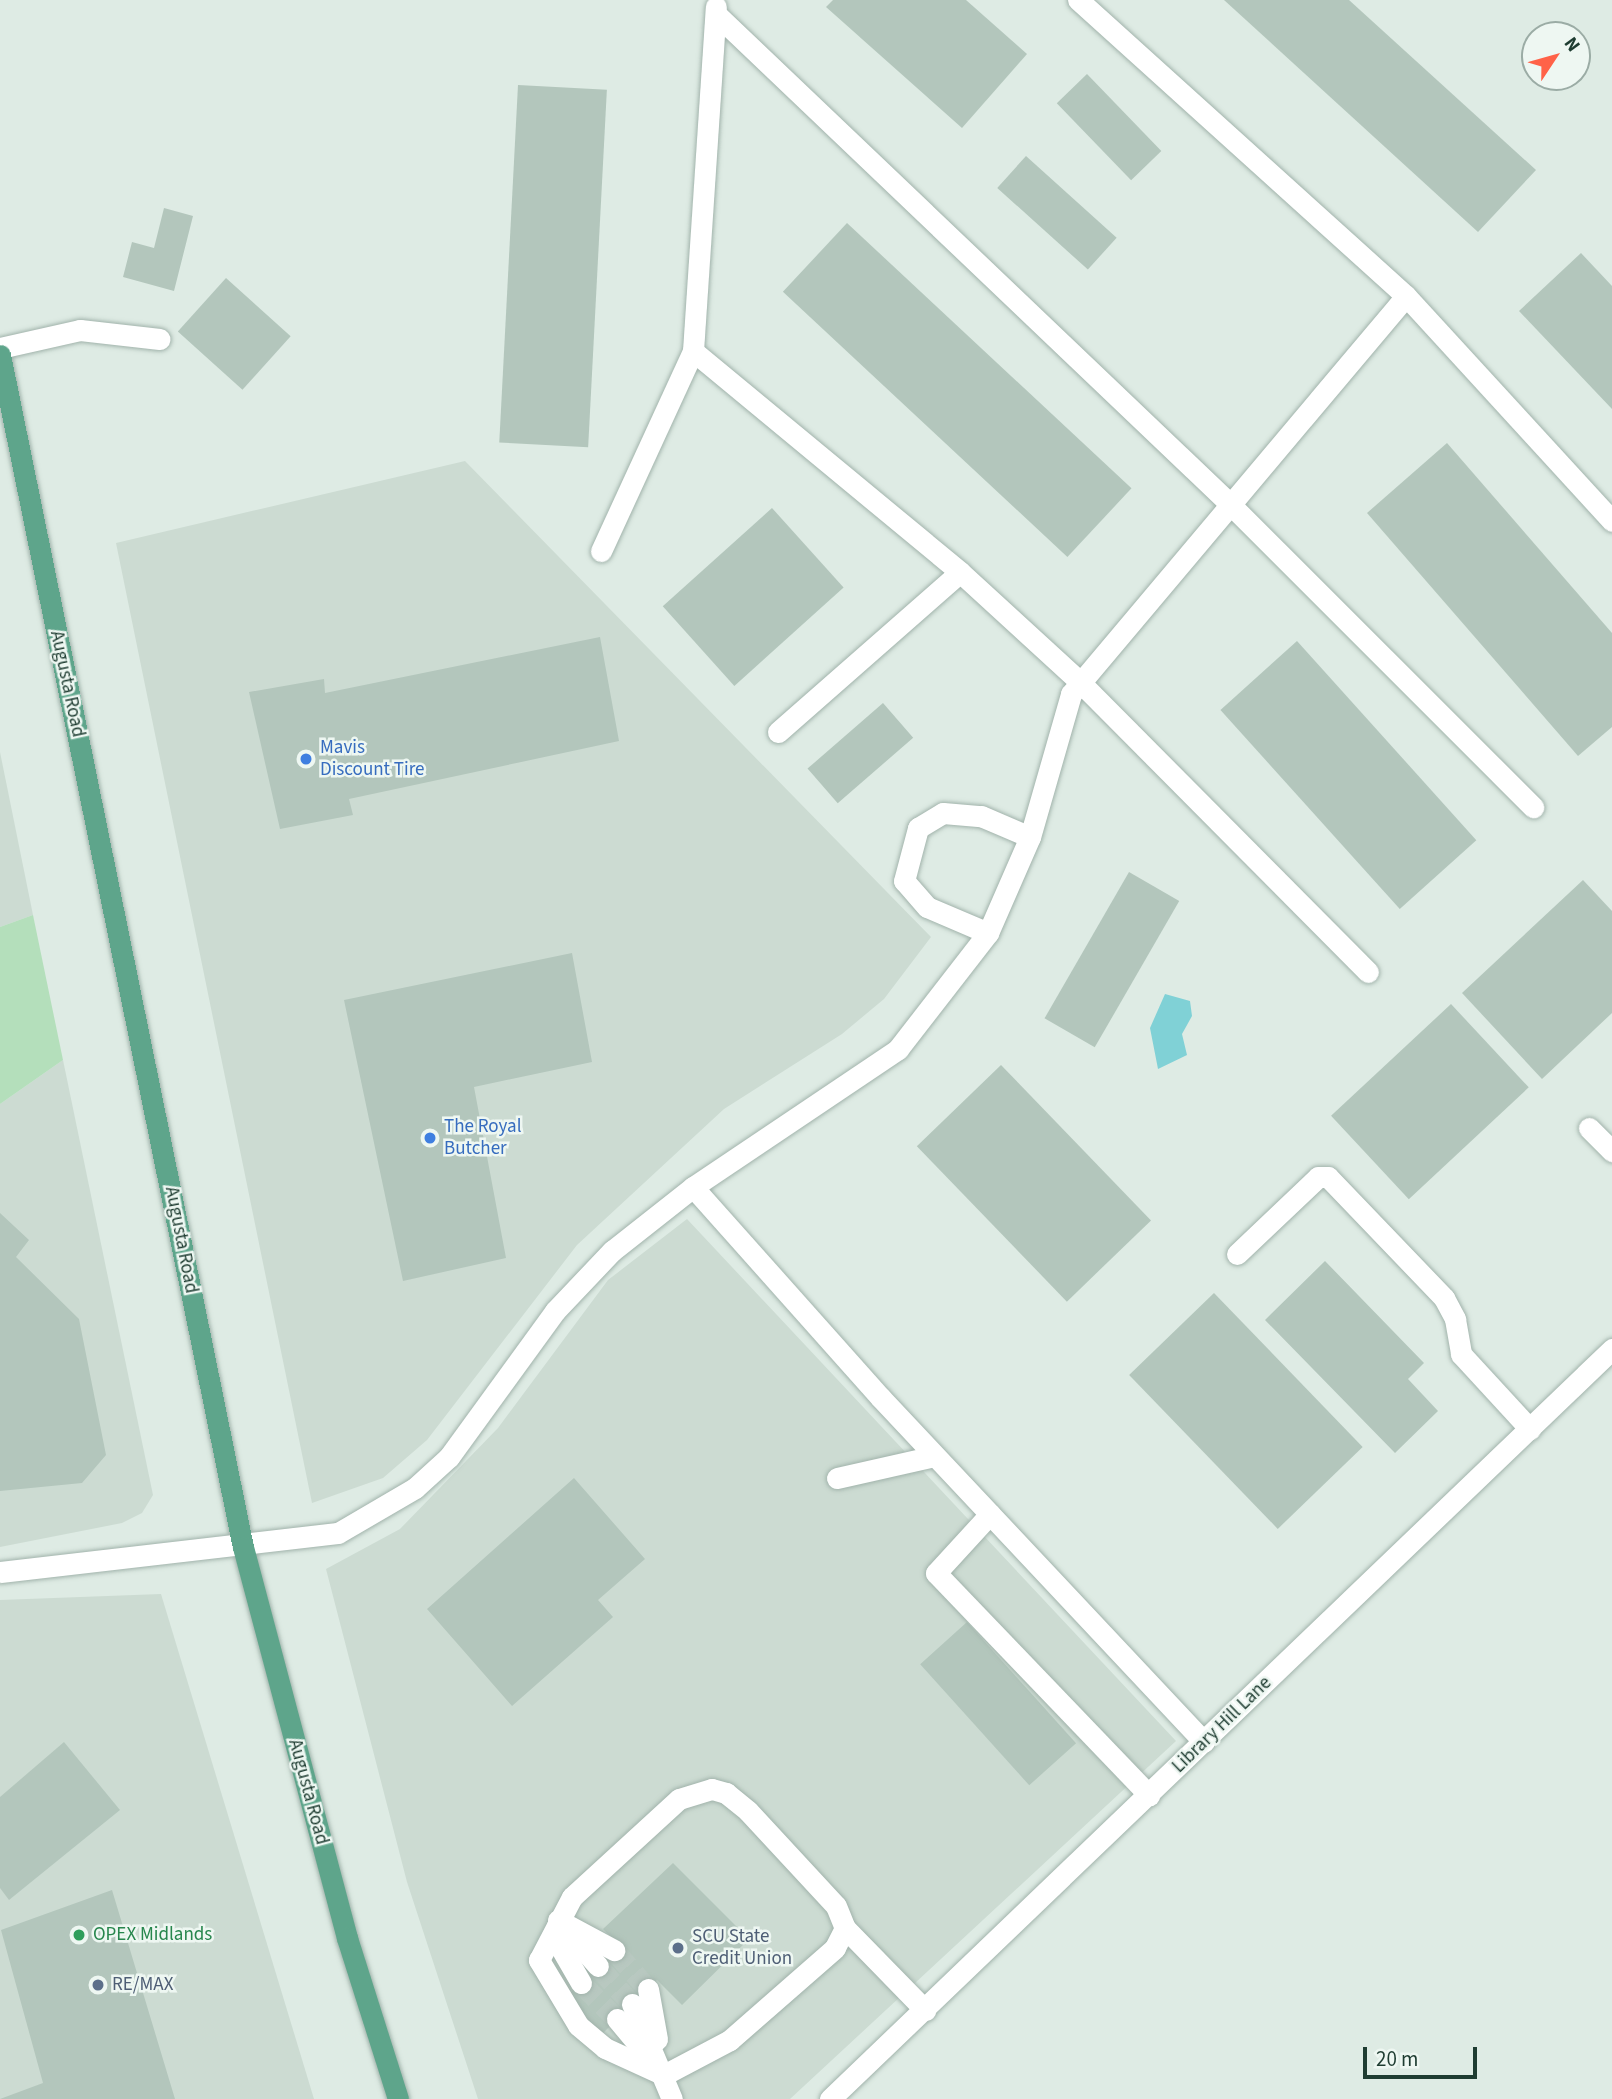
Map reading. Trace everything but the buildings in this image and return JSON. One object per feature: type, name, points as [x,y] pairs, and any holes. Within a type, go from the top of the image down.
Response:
[{"type":"main road","name":"Augusta Road","points":[[1,366],[243,1547],[347,1938],[398,2099]]},
{"type":"street","points":[[1078,0],[1406,296],[1612,521]]},
{"type":"street","points":[[601,551],[693,351],[716,7]]},
{"type":"street","points":[[716,7],[1230,504],[1533,807]]},
{"type":"street","points":[[0,1572],[243,1547],[338,1534],[415,1488],[449,1457],[555,1311],[612,1251],[694,1186],[898,1049],[988,933],[1030,837],[1071,694],[1079,681],[1406,296]]},
{"type":"street","points":[[0,348],[80,330],[159,339]]},
{"type":"street","points":[[693,351],[960,572],[1079,681],[1368,972]]},
{"type":"street","points":[[778,732],[960,572]]},
{"type":"street","points":[[988,933],[928,906],[905,881],[918,828],[943,813],[981,816],[1030,837]]},
{"type":"street","points":[[1589,1128],[1612,1151]]},
{"type":"street","points":[[1237,1254],[1318,1177],[1328,1177],[1444,1297],[1455,1320],[1461,1354],[1530,1429]]},
{"type":"street","points":[[694,1186],[935,1456],[1205,1742]]},
{"type":"street","name":"Library Hill Lane","points":[[830,2099],[1612,1349]]},
{"type":"street","points":[[837,1478],[935,1456]]},
{"type":"street","points":[[990,1514],[936,1573],[1149,1795]]},
{"type":"street","points":[[664,2075],[606,2048],[578,2025],[539,1960],[572,1898],[679,1799],[712,1789],[726,1793],[748,1811],[836,1906],[845,1928],[925,2010]]},
{"type":"street","points":[[558,1920],[614,1950]]},
{"type":"street","points":[[558,1920],[598,1966]]},
{"type":"street","points":[[558,1920],[555,1938],[581,1983]]},
{"type":"street","points":[[664,2075],[730,2040],[835,1948],[845,1928]]},
{"type":"street","points":[[664,2075],[632,2004],[672,2099]]},
{"type":"shaded area","points":[[465,461],[931,937],[884,999],[842,1034],[724,1109],[577,1245],[427,1440],[383,1478],[312,1503],[116,543]]},
{"type":"shaded area","points":[[0,752],[33,915],[0,927]]},
{"type":"shaded area","points":[[63,1060],[153,1495],[142,1513],[122,1523],[0,1547],[0,1104]]},
{"type":"shaded area","points":[[687,1219],[1176,1741],[790,2099],[478,2099],[407,1882],[326,1569],[400,1529],[498,1428],[608,1280]]},
{"type":"shaded area","points":[[161,1594],[314,2099],[0,2099],[0,1600]]},
{"type":"green space","points":[[33,915],[63,1060],[0,1104],[0,927]]},
{"type":"water","points":[[1165,994],[1190,1001],[1192,1016],[1182,1034],[1187,1055],[1158,1069],[1150,1028]]},
{"type":"tunnel","points":[[614,1950],[648,1989]]},
{"type":"tunnel","points":[[598,1966],[632,2004]]},
{"type":"tunnel","points":[[581,1983],[617,2019]]},
{"type":"place","name":"Mavis Discount Tire","points":[[306,759]]},
{"type":"place","name":"The Royal Butcher","points":[[430,1138]]},
{"type":"place","name":"OPEX Midlands","points":[[79,1935]]},
{"type":"place","name":"SCU State Credit Union","points":[[678,1948]]},
{"type":"place","name":"RE/MAX","points":[[98,1985]]}]
